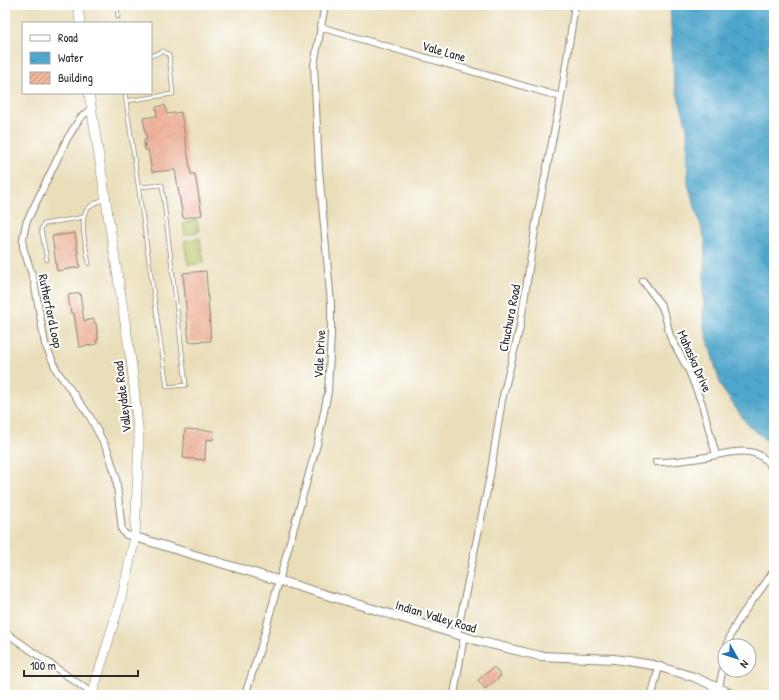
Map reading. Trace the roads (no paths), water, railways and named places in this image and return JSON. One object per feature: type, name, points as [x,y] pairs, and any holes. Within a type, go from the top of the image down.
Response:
[{"type":"main road","points":[[78,5],[80,22]]},
{"type":"main road","name":"Valleydale Road","points":[[89,94],[132,367],[138,420],[139,467],[134,537],[123,592],[92,694]]},
{"type":"street","name":"Vale Drive","points":[[245,695],[261,646],[318,442],[328,392],[331,304],[315,113],[314,65],[325,5]]},
{"type":"street","name":"Chuchura Road","points":[[454,695],[460,635],[490,476],[502,400],[520,327],[537,217],[561,97],[575,5]]},
{"type":"street","name":"Vale Lane","points":[[320,27],[561,97]]},
{"type":"street","name":"Rutherford Loop","points":[[92,108],[80,118],[67,139],[24,227],[24,247],[34,281],[42,329],[50,357],[65,383],[88,415],[108,451],[116,477],[122,530],[126,535],[134,537]]},
{"type":"street","name":"Mahaska Drive","points":[[643,281],[661,305],[665,314],[670,336],[689,371],[702,404],[716,455]]},
{"type":"street","points":[[656,462],[672,462],[738,451],[747,451],[764,459],[774,473]]},
{"type":"street","name":"Indian Valley Road","points":[[134,537],[460,635],[540,656],[614,660],[660,666],[694,677],[734,695]]},
{"type":"street","points":[[730,638],[743,612],[774,570]]},
{"type":"street","points":[[5,632],[92,694]]},
{"type":"street","points":[[652,695],[660,666]]},
{"type":"street","points":[[719,688],[721,678]]},
{"type":"lane","points":[[116,5],[118,17]]},
{"type":"lane","points":[[126,101],[173,94],[169,56],[163,51],[152,56]]},
{"type":"lane","points":[[125,94],[167,387],[186,385],[162,184],[139,187]]},
{"type":"lane","points":[[89,264],[83,220],[86,211],[92,205],[106,199]]},
{"type":"lane","points":[[47,260],[41,229],[44,224],[84,217]]},
{"type":"water","points":[[670,5],[774,5],[774,36],[768,47],[768,70],[774,83],[774,447],[747,424],[721,387],[703,323],[705,240],[688,184],[687,127],[674,82]]}]
